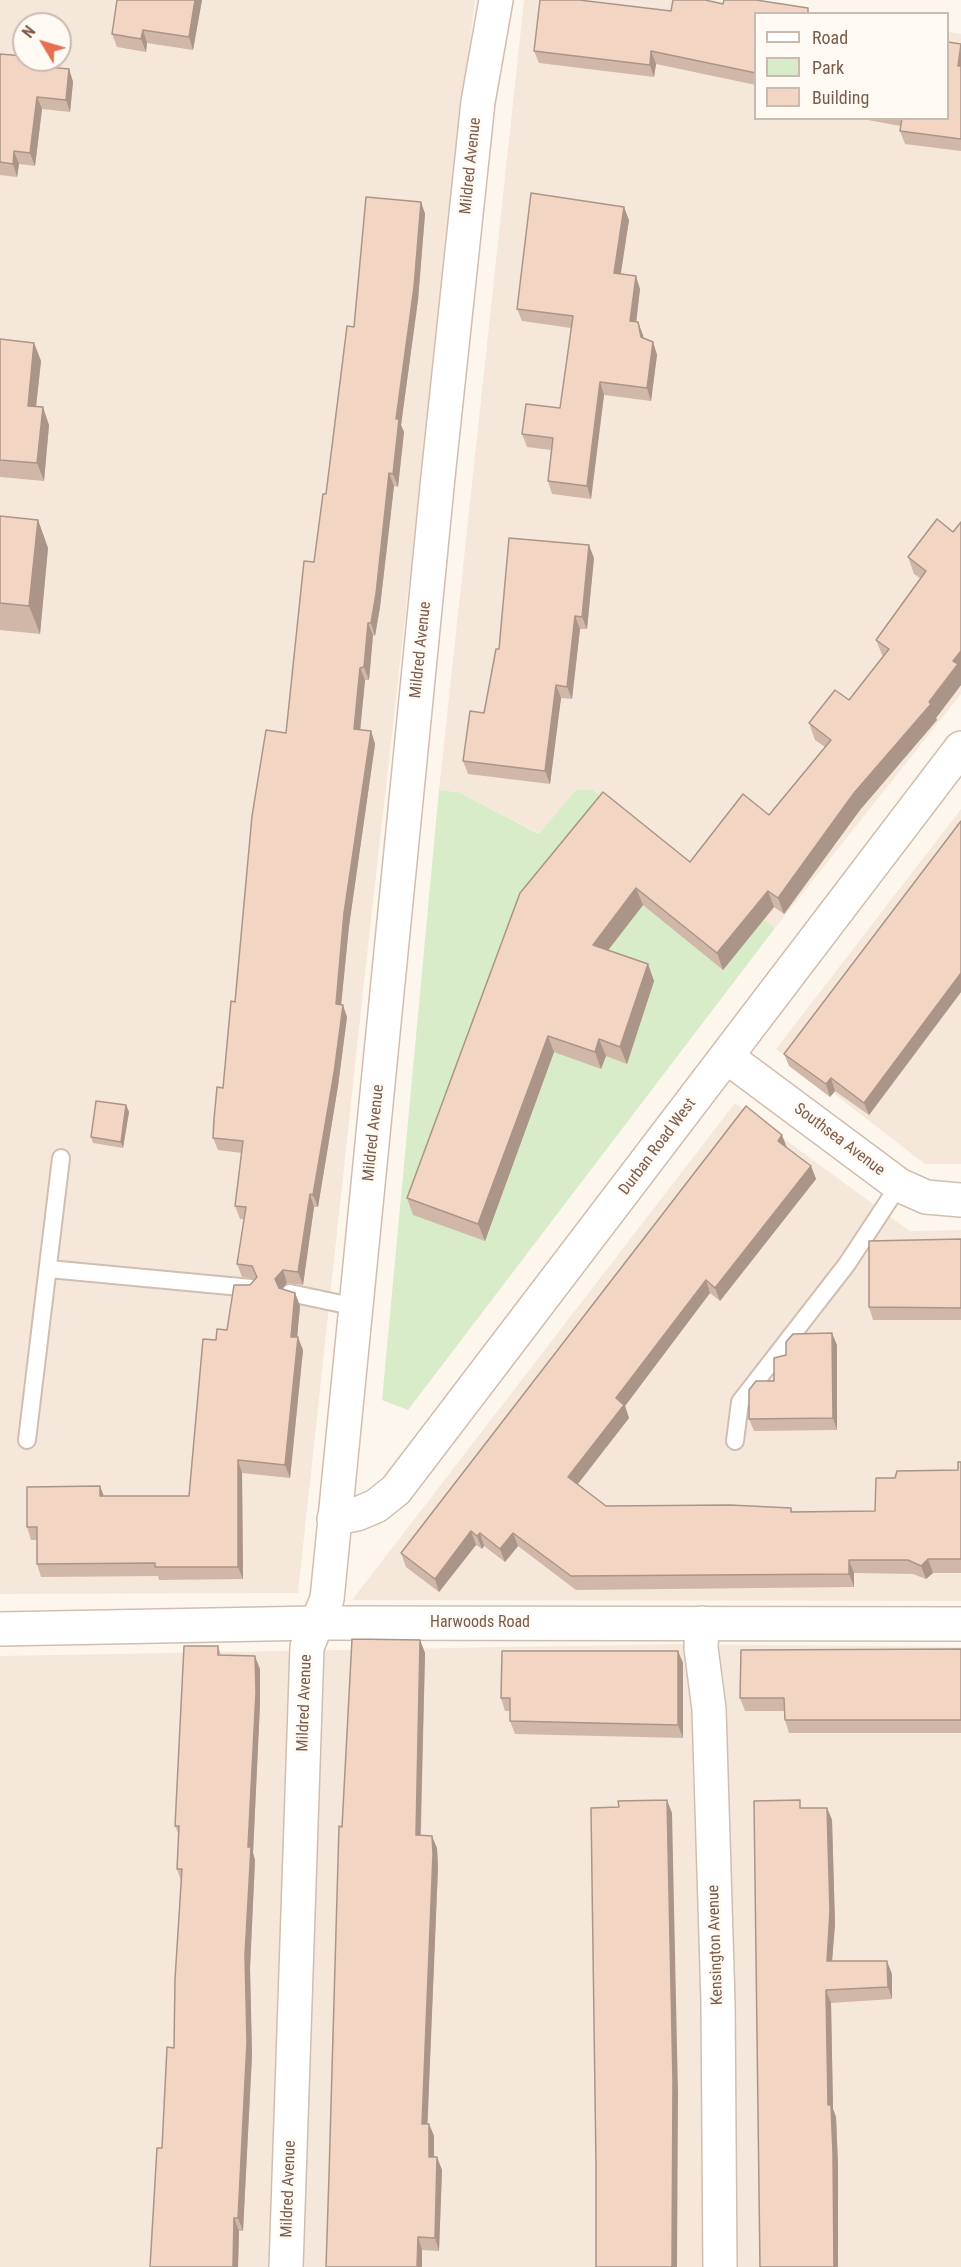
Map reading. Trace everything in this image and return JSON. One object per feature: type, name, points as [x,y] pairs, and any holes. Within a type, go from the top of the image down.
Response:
[{"type":"street","name":"Mildred Avenue","points":[[286,2267],[307,1647],[327,1599],[438,477],[478,102],[496,0]]},
{"type":"street","name":"Durban Road West","points":[[334,1519],[376,1506],[396,1491],[961,748]]},
{"type":"street","name":"Southsea Avenue","points":[[727,1057],[899,1185],[926,1197],[961,1200]]},
{"type":"street","name":"Harwoods Road","points":[[0,1629],[317,1623],[961,1624]]},
{"type":"street","name":"Kensington Avenue","points":[[702,1623],[701,1648],[709,1708],[718,2002],[720,2267]]},
{"type":"lane","points":[[27,1440],[61,1158]]},
{"type":"lane","points":[[735,1441],[740,1402],[847,1264],[899,1185]]},
{"type":"lane","points":[[49,1269],[251,1288]]},
{"type":"lane","points":[[290,1293],[357,1307]]},
{"type":"shaded area","points":[[0,0],[475,0],[366,964],[298,1593],[0,1594]]},
{"type":"shaded area","points":[[524,0],[713,0],[805,12],[754,12],[754,120],[949,120],[949,32],[961,34],[961,694],[775,928],[593,790],[576,790],[540,834],[458,792],[439,790]]},
{"type":"shaded area","points":[[961,809],[961,1164],[925,1164],[776,1049]]},
{"type":"shaded area","points":[[735,1103],[910,1231],[961,1230],[961,1601],[352,1600]]},
{"type":"shaded area","points":[[677,1644],[961,1647],[961,2267],[0,2267],[0,1656]]},
{"type":"green space","points":[[439,790],[458,792],[539,834],[576,790],[593,790],[775,928],[408,1410],[382,1400]]},
{"type":"building","points":[[117,0],[195,0],[189,37],[143,30],[141,39],[112,34]]},
{"type":"building","points":[[540,0],[579,0],[671,11],[673,0],[705,0],[723,4],[724,0],[756,0],[808,8],[808,12],[754,12],[754,73],[651,51],[650,65],[534,51]]},
{"type":"building","points":[[949,42],[961,44],[958,66],[961,66],[961,139],[900,131],[902,120],[949,120]]},
{"type":"building","points":[[0,54],[12,55],[12,72],[69,72],[66,100],[37,97],[30,153],[14,151],[13,164],[0,162]]},
{"type":"building","points":[[531,193],[624,207],[614,273],[636,276],[630,321],[638,322],[641,337],[653,342],[647,388],[600,382],[587,486],[548,481],[553,438],[522,434],[526,404],[560,408],[573,316],[517,309]]},
{"type":"building","points":[[366,197],[421,202],[414,287],[396,419],[399,419],[393,474],[389,473],[376,594],[371,623],[368,623],[364,667],[360,668],[354,729],[371,731],[344,913],[336,1004],[343,1005],[334,1073],[313,1195],[310,1194],[298,1272],[283,1270],[275,1279],[279,1288],[295,1293],[291,1337],[298,1337],[285,1465],[238,1460],[238,1567],[155,1567],[155,1563],[37,1564],[37,1527],[27,1527],[27,1487],[100,1486],[100,1496],[189,1496],[203,1339],[216,1340],[217,1329],[227,1330],[234,1285],[250,1285],[257,1277],[252,1266],[237,1264],[246,1207],[235,1206],[243,1141],[213,1138],[217,1087],[223,1088],[231,1001],[235,1002],[252,816],[266,730],[286,733],[304,561],[314,562],[323,494],[326,494],[347,326],[354,327]]},
{"type":"building","points":[[0,339],[34,343],[28,406],[43,407],[37,463],[0,460]]},
{"type":"building","points":[[0,516],[38,520],[29,606],[0,603]]},
{"type":"building","points":[[937,519],[953,532],[961,522],[961,651],[953,661],[958,664],[929,702],[931,704],[854,793],[778,898],[768,891],[717,953],[636,888],[593,945],[648,964],[620,1047],[599,1039],[595,1052],[548,1036],[478,1224],[407,1198],[520,893],[603,792],[690,862],[743,794],[769,815],[831,740],[809,723],[835,690],[849,700],[889,649],[876,640],[926,571],[908,557]]},
{"type":"building","points":[[509,538],[589,545],[582,617],[575,616],[567,687],[556,685],[545,771],[463,761],[470,711],[484,713],[496,649],[499,649]]},
{"type":"building","points":[[961,821],[961,973],[864,1103],[831,1078],[826,1084],[784,1054]]},
{"type":"building","points":[[96,1101],[126,1105],[121,1142],[91,1137]]},
{"type":"building","points":[[746,1106],[782,1135],[778,1141],[811,1166],[715,1288],[706,1280],[616,1398],[624,1405],[568,1477],[606,1506],[730,1505],[791,1508],[791,1512],[875,1511],[876,1478],[895,1478],[897,1471],[958,1470],[958,1462],[961,1462],[961,1559],[928,1559],[921,1566],[908,1560],[849,1560],[849,1574],[571,1576],[513,1533],[500,1549],[480,1533],[477,1536],[471,1531],[435,1579],[401,1553]]},
{"type":"building","points":[[961,1239],[961,1308],[869,1307],[869,1241]]},
{"type":"building","points":[[832,1333],[833,1418],[749,1419],[749,1390],[756,1381],[774,1381],[774,1358],[786,1355],[786,1342],[793,1334]]},
{"type":"building","points":[[352,1639],[420,1640],[416,1835],[432,1836],[433,1854],[422,2124],[429,2124],[429,2157],[437,2157],[435,2238],[418,2237],[417,2267],[326,2267],[339,1826],[342,1827]]},
{"type":"building","points":[[184,1646],[218,1646],[218,1655],[255,1656],[256,1692],[248,1847],[251,1847],[245,1955],[247,2042],[238,2218],[234,2218],[233,2267],[150,2267],[157,2148],[162,2148],[167,2047],[174,2048],[175,1979],[182,1869],[177,1869],[179,1826],[175,1826]]},
{"type":"building","points":[[961,1649],[961,1720],[785,1720],[784,1698],[740,1698],[741,1650]]},
{"type":"building","points":[[502,1651],[678,1651],[678,1725],[510,1721],[510,1698],[501,1698]]},
{"type":"building","points":[[667,1800],[673,2081],[672,2267],[596,2267],[591,1808],[619,1807],[618,1801]]},
{"type":"building","points":[[800,1800],[800,1808],[827,1808],[830,1911],[827,1961],[887,1961],[888,1987],[826,1990],[828,2105],[831,2105],[833,2153],[834,2267],[760,2267],[754,1801]]}]
